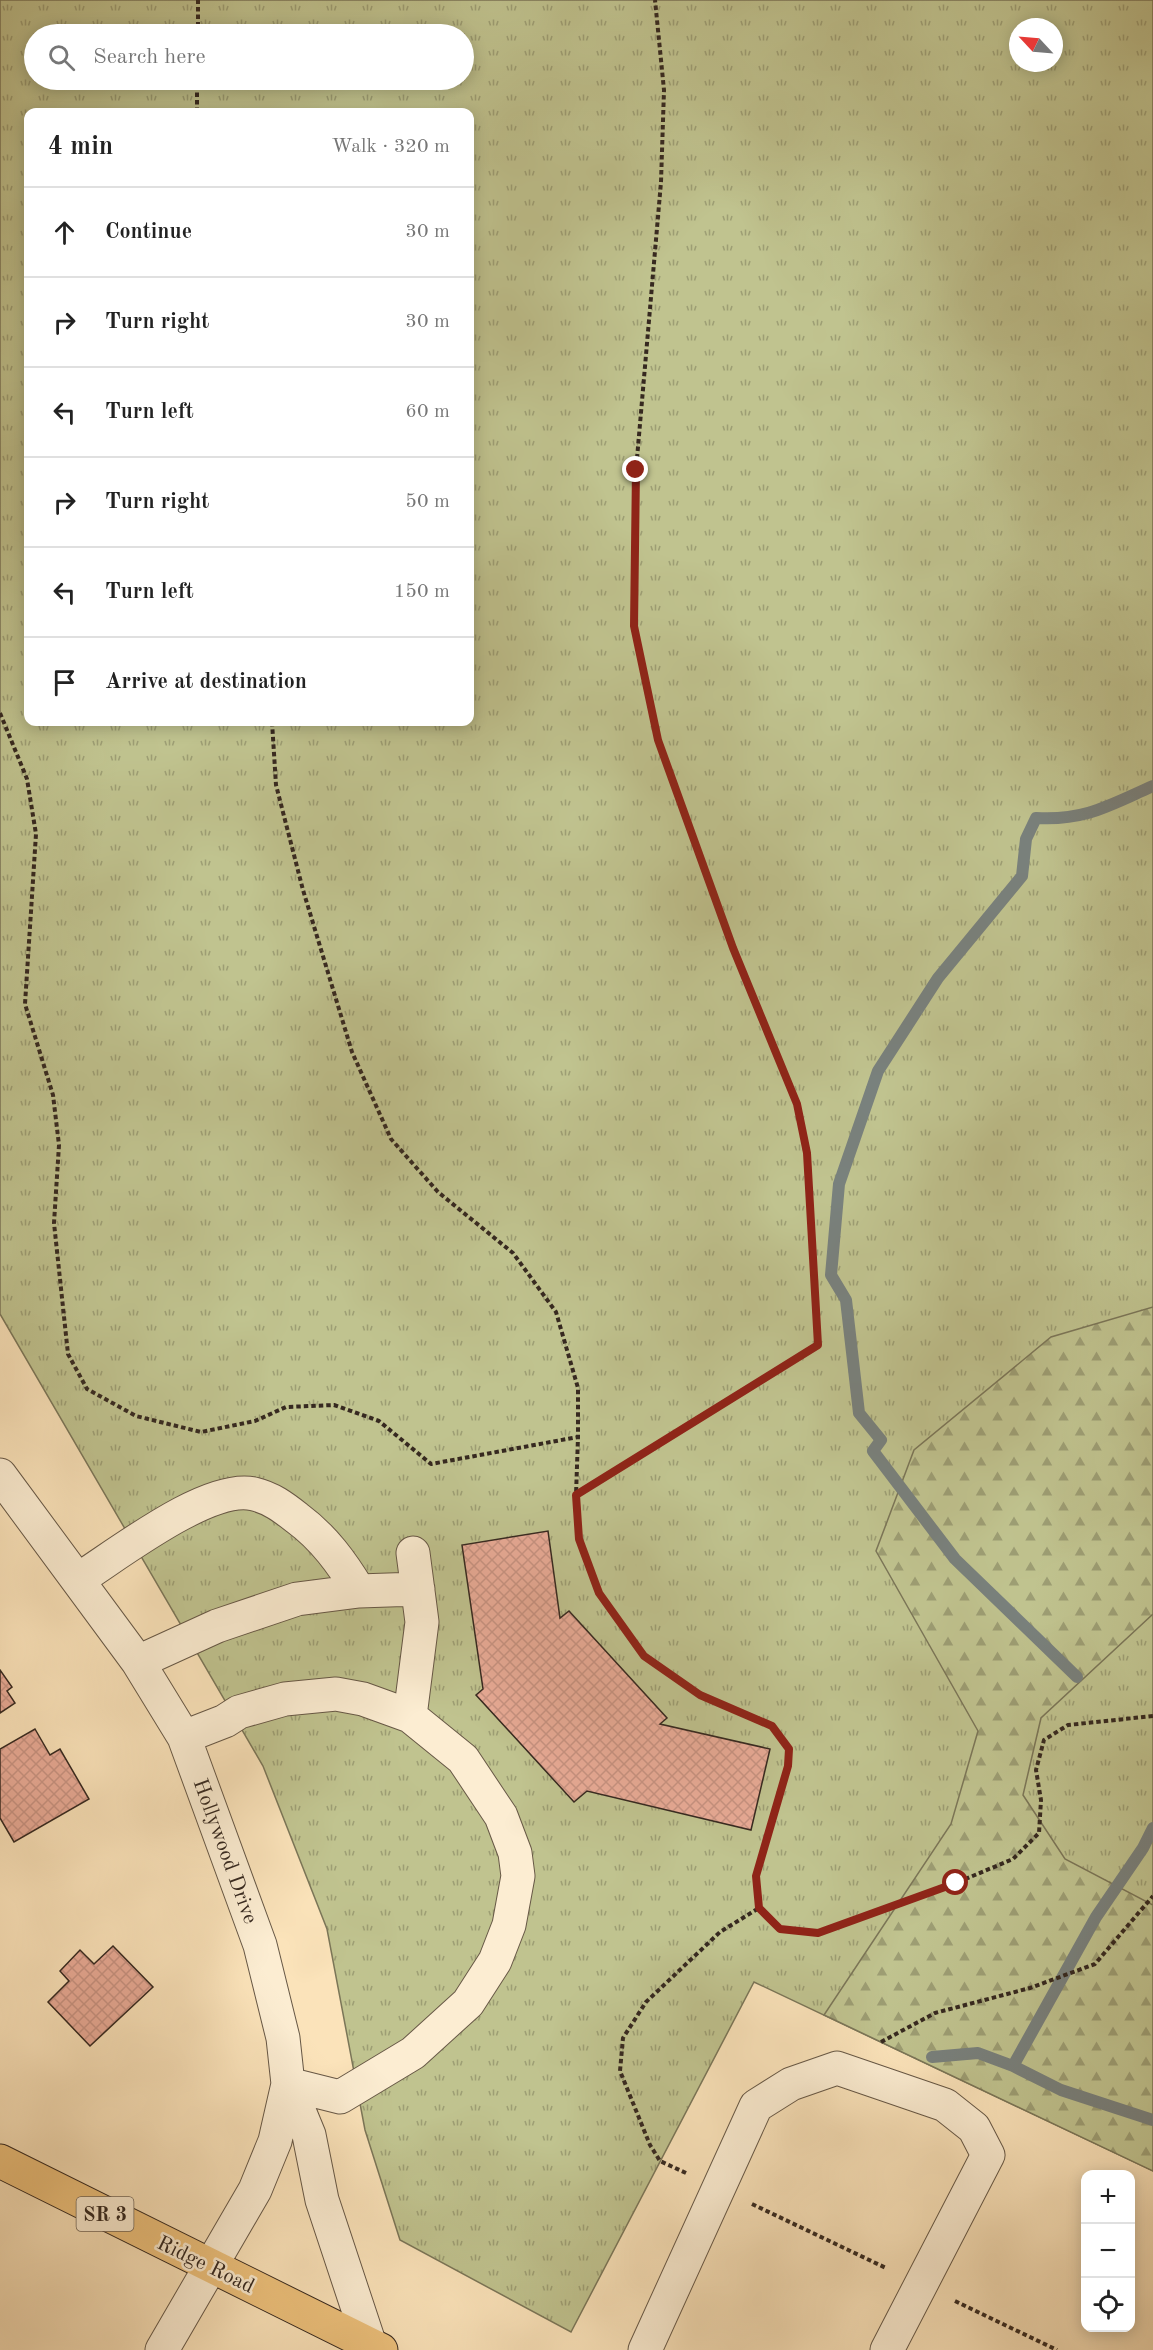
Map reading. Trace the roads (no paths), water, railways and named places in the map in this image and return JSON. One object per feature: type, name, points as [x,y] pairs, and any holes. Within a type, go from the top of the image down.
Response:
[{"type":"main road","name":"Ridge Road","points":[[0,2161],[375,2347]]},
{"type":"street","name":"Hollywood Drive","points":[[0,1475],[79,1579],[138,1662],[184,1737],[260,1945],[283,2038],[288,2084],[275,2141],[255,2190],[162,2350]]},
{"type":"street","points":[[79,1579],[197,1504],[228,1494],[252,1493],[275,1501],[314,1531],[342,1563],[359,1592]]},
{"type":"street","points":[[410,1716],[422,1622],[413,1553]]},
{"type":"street","points":[[138,1662],[217,1626],[297,1599],[359,1592],[418,1589]]},
{"type":"street","points":[[184,1737],[225,1721],[239,1712],[285,1699],[336,1694],[363,1699],[410,1716],[463,1759],[501,1816],[515,1853],[518,1876],[509,1925],[495,1961],[468,2002],[413,2053],[339,2097],[288,2084]]},
{"type":"street","points":[[645,2350],[756,2106],[791,2084],[837,2068],[945,2105],[974,2128],[988,2155],[887,2350]]},
{"type":"street","points":[[288,2084],[309,2135],[322,2200],[375,2347]]},
{"type":"waterway","points":[[1077,1677],[955,1559],[873,1451],[881,1440],[859,1413],[846,1300],[831,1275],[839,1184],[878,1071],[938,978],[1022,876],[1026,839],[1036,818],[1069,817],[1083,814],[1153,786]]},
{"type":"waterway","points":[[932,2057],[978,2053],[1013,2066],[1096,1917],[1143,1848],[1153,1828]]},
{"type":"waterway","points":[[1013,2066],[1061,2090],[1153,2120]]}]
